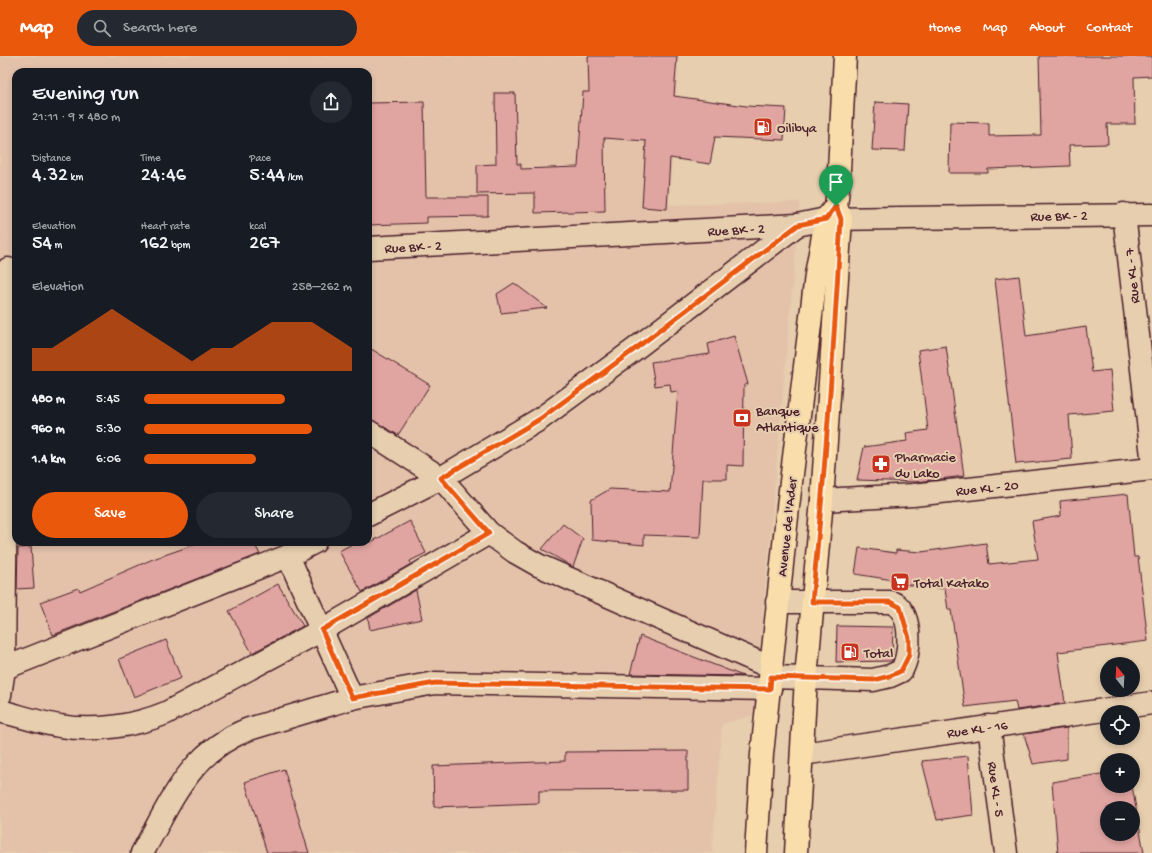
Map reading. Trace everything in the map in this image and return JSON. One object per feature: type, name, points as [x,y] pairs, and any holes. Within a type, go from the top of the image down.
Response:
[{"type":"main road","name":"Avenue de l'Ader","points":[[796,853],[806,678],[822,500],[834,214],[845,56]]},
{"type":"main road","name":"Avenue de l'Ader","points":[[756,853],[762,754],[771,678],[777,602],[815,283],[834,214]]},
{"type":"street","name":"Rue BK - 2","points":[[372,248],[798,225],[834,214],[1152,215]]},
{"type":"street","name":"Rue KL - 7","points":[[1124,214],[1152,456]]},
{"type":"street","points":[[372,513],[441,478],[540,419],[798,225]]},
{"type":"street","points":[[0,695],[2,670],[8,269]]},
{"type":"street","points":[[372,434],[441,478],[489,533],[515,552],[771,678]]},
{"type":"street","name":"Rue KL - 20","points":[[822,500],[913,495],[1152,469]]},
{"type":"street","points":[[0,711],[61,727],[100,728],[150,719],[180,706],[322,630],[489,533]]},
{"type":"street","points":[[2,670],[288,556],[307,546]]},
{"type":"street","points":[[288,556],[352,698]]},
{"type":"street","points":[[142,853],[188,773],[200,758],[233,735],[352,698],[435,683],[771,678],[874,680],[890,676],[901,671],[909,655],[909,638],[902,612],[896,603],[777,602]]},
{"type":"street","name":"Rue KL - 16","points":[[802,754],[1152,703]]},
{"type":"street","name":"Rue KL - 5","points":[[989,726],[1006,853]]},
{"type":"shaded area","points":[[0,56],[679,56],[669,205],[800,202],[754,715],[722,724],[712,853],[0,853]]},
{"type":"building","points":[[588,56],[677,56],[674,96],[746,106],[786,108],[784,140],[715,137],[710,164],[670,158],[667,209],[642,207],[646,141],[604,138],[605,211],[535,213],[535,193],[477,194],[477,165],[496,164],[495,93],[515,93],[517,164],[521,164],[521,169],[578,167],[583,92],[589,92]]},
{"type":"building","points":[[1039,56],[1152,56],[1152,76],[1134,77],[1135,124],[1107,124],[1108,144],[1069,145],[1070,166],[988,169],[988,173],[949,173],[950,122],[989,123],[989,136],[1041,135]]},
{"type":"building","points":[[424,102],[426,197],[488,197],[488,216],[427,217],[427,223],[372,225],[372,103]]},
{"type":"building","points":[[875,102],[908,104],[905,151],[872,150]]},
{"type":"building","points":[[1019,276],[1026,336],[1086,327],[1092,372],[1110,370],[1114,411],[1069,415],[1072,459],[1016,464],[995,279]]},
{"type":"building","points":[[514,283],[547,308],[501,313],[497,294]]},
{"type":"building","points":[[734,336],[748,384],[744,385],[743,466],[727,465],[727,479],[703,479],[700,537],[644,535],[644,545],[592,540],[591,500],[610,489],[670,492],[678,391],[671,392],[670,384],[655,386],[651,362],[710,354],[708,344]]},
{"type":"building","points":[[946,346],[964,476],[916,482],[857,480],[864,447],[907,441],[906,433],[928,430],[918,350]]},
{"type":"building","points":[[372,349],[430,385],[398,435],[372,420]]},
{"type":"building","points":[[1128,494],[1134,557],[1138,557],[1148,641],[1058,652],[1065,703],[1017,710],[1015,701],[965,707],[951,610],[948,610],[945,589],[893,583],[893,580],[855,574],[859,548],[896,553],[896,550],[921,552],[986,543],[989,564],[1038,559],[1032,521],[1061,516],[1060,501]]},
{"type":"building","points":[[410,521],[426,553],[410,561],[411,564],[362,592],[339,551],[348,546],[372,546],[372,541]]},
{"type":"building","points":[[563,524],[583,539],[573,567],[542,549]]},
{"type":"building","points":[[190,546],[255,546],[260,554],[53,635],[40,602],[78,588],[80,591],[153,559]]},
{"type":"building","points":[[31,547],[34,588],[17,589],[18,548]]},
{"type":"building","points":[[278,584],[303,626],[252,653],[229,611]]},
{"type":"building","points":[[416,590],[422,619],[370,630],[368,618]]},
{"type":"building","points":[[837,626],[893,627],[892,661],[836,662]]},
{"type":"building","points":[[640,636],[743,676],[630,674]]},
{"type":"building","points":[[166,640],[181,678],[134,697],[119,659]]},
{"type":"building","points":[[1067,728],[1067,759],[1033,764],[1024,734]]},
{"type":"building","points":[[688,751],[688,790],[539,791],[539,803],[434,807],[433,766],[565,761],[565,752]]},
{"type":"building","points":[[968,756],[973,815],[937,820],[922,761]]},
{"type":"building","points":[[284,769],[309,853],[267,853],[245,782]]},
{"type":"building","points":[[1100,774],[1100,793],[1133,793],[1135,801],[1100,801],[1100,841],[1140,841],[1140,831],[1144,853],[1058,853],[1052,782]]},
{"type":"place","name":"Oilibya","points":[[763,127]]},
{"type":"place","name":"Banque Atlantique","points":[[742,418]]},
{"type":"place","name":"Pharmacie du Lako","points":[[881,464]]},
{"type":"place","name":"Total Katako","points":[[900,582]]},
{"type":"place","name":"Total","points":[[850,652]]},
{"type":"route","points":[[836,206],[841,219],[834,343],[822,500],[812,602],[896,603],[902,612],[909,638],[909,655],[906,664],[901,671],[890,676],[874,680],[771,677],[770,689],[435,683],[352,698],[322,630],[489,533],[441,478],[540,419],[798,225],[826,219],[836,206]]}]
